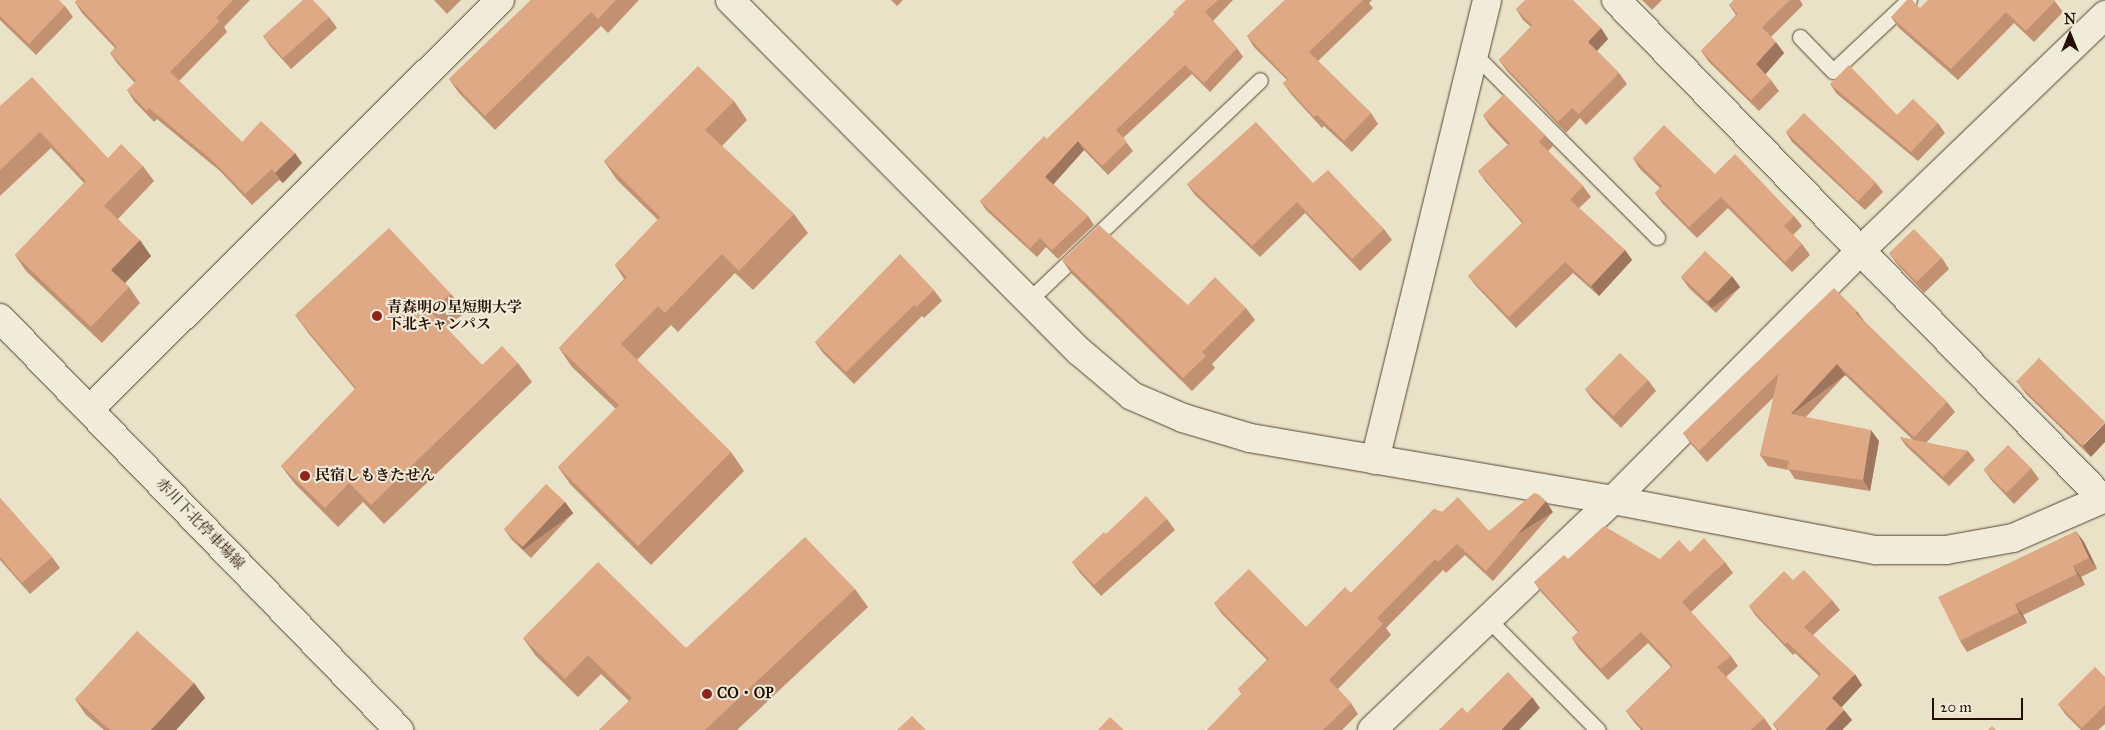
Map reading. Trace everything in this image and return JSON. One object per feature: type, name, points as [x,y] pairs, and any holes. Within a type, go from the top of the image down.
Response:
[{"type":"street","points":[[90,409],[500,0]]},
{"type":"street","points":[[730,0],[1028,301],[1132,396],[1183,418],[1250,438],[1613,500],[1876,550],[1946,550],[2013,538],[2104,499],[1859,252],[1616,0]]},
{"type":"street","points":[[1375,460],[1487,0]]},
{"type":"street","points":[[1372,730],[1613,500],[1859,252],[2105,15]]},
{"type":"street","name":"赤川下北停車場線","points":[[0,318],[399,730]]},
{"type":"lane","points":[[1800,37],[1833,71],[1909,0]]},
{"type":"lane","points":[[1474,54],[1657,237]]},
{"type":"lane","points":[[1028,301],[1260,80]]},
{"type":"lane","points":[[1488,619],[1598,730]]},
{"type":"building","points":[[0,0],[59,0],[65,6],[29,44],[0,16]]},
{"type":"building","points":[[77,0],[233,0],[216,18],[220,21],[170,72],[242,142],[261,121],[295,153],[275,173],[272,169],[245,194],[213,161],[149,108],[147,111],[127,90],[136,81],[110,53],[117,47],[75,2]]},
{"type":"building","points":[[303,0],[313,0],[329,17],[283,58],[263,36]]},
{"type":"building","points":[[531,0],[616,0],[598,19],[591,12],[485,116],[449,79]]},
{"type":"building","points":[[1186,0],[1218,0],[1205,12],[1237,48],[1204,83],[1185,65],[1116,130],[1127,142],[1102,166],[1078,141],[1045,177],[1088,216],[1052,250],[1040,238],[1030,248],[980,201],[1044,136],[1047,139],[1175,14],[1173,12]]},
{"type":"building","points":[[1285,0],[1363,0],[1309,52],[1371,113],[1344,141],[1317,115],[1314,117],[1283,83],[1288,79],[1247,36]]},
{"type":"building","points":[[1525,0],[1573,0],[1601,28],[1588,42],[1619,73],[1579,114],[1572,108],[1558,122],[1499,60],[1532,25],[1516,9]]},
{"type":"building","points":[[1734,0],[1790,0],[1762,27],[1776,42],[1756,64],[1771,80],[1751,100],[1701,51],[1738,14],[1729,5]]},
{"type":"building","points":[[1907,0],[1912,0],[1920,8],[1928,0],[2055,1],[2026,31],[2006,12],[1951,69],[1891,17]]},
{"type":"building","points":[[1849,65],[1897,115],[1913,99],[1938,123],[1911,152],[1830,84]]},
{"type":"building","points":[[698,66],[734,101],[705,130],[794,214],[739,271],[722,254],[665,313],[658,306],[621,344],[731,452],[638,546],[558,467],[619,405],[559,348],[627,277],[615,265],[660,217],[604,161]]},
{"type":"building","points":[[32,77],[108,158],[121,144],[143,166],[104,206],[140,240],[111,270],[129,287],[91,327],[15,255],[86,181],[40,132],[0,170],[0,106]]},
{"type":"building","points":[[1504,94],[1545,135],[1539,142],[1583,186],[1570,200],[1625,250],[1591,286],[1565,262],[1509,317],[1468,276],[1523,222],[1478,171],[1510,143],[1483,115]]},
{"type":"building","points":[[1804,113],[1876,182],[1858,201],[1786,132]]},
{"type":"building","points":[[1256,122],[1313,183],[1328,170],[1384,229],[1352,259],[1297,202],[1252,246],[1187,184]]},
{"type":"building","points":[[1664,125],[1715,174],[1735,154],[1794,216],[1784,226],[1802,244],[1785,262],[1721,197],[1689,227],[1655,193],[1662,186],[1633,158]]},
{"type":"building","points":[[1099,225],[1188,305],[1215,277],[1246,308],[1202,352],[1206,356],[1183,378],[1062,260]]},
{"type":"building","points":[[389,228],[451,294],[429,310],[482,365],[502,346],[518,363],[371,505],[349,483],[325,508],[281,466],[356,388],[295,315]]},
{"type":"building","points":[[1914,229],[1942,258],[1917,282],[1889,253]]},
{"type":"building","points":[[1705,251],[1732,276],[1708,302],[1681,277]]},
{"type":"building","points":[[900,254],[934,290],[916,307],[914,305],[846,372],[815,342]]},
{"type":"building","points":[[1834,288],[1857,311],[1855,313],[1947,402],[1914,437],[1837,364],[1791,414],[1871,430],[1863,480],[1787,469],[1789,461],[1760,455],[1779,373],[1699,451],[1683,433]]},
{"type":"building","points":[[1620,353],[1648,380],[1613,416],[1585,389]]},
{"type":"building","points":[[2039,358],[2105,422],[2082,446],[2016,382]]},
{"type":"building","points":[[1900,437],[1968,451],[1943,477]]},
{"type":"building","points":[[2008,445],[2031,468],[2007,493],[1983,470]]},
{"type":"building","points":[[546,484],[565,502],[523,547],[504,529]]},
{"type":"building","points":[[1534,493],[1546,501],[1486,571],[1457,544],[1438,562],[1435,559],[1377,618],[1383,624],[1329,680],[1351,703],[1323,730],[1207,730],[1242,693],[1238,689],[1269,659],[1214,603],[1249,569],[1306,627],[1345,587],[1351,593],[1434,509],[1442,512],[1458,497],[1489,531]]},
{"type":"building","points":[[1146,496],[1167,519],[1094,585],[1072,562],[1104,532],[1106,534]]},
{"type":"building","points":[[0,498],[52,557],[22,583],[0,557]]},
{"type":"building","points":[[1604,526],[1660,559],[1679,540],[1690,552],[1704,538],[1725,562],[1682,602],[1731,656],[1717,667],[1764,718],[1751,730],[1644,730],[1626,711],[1673,666],[1641,632],[1601,669],[1572,638],[1579,631],[1534,582],[1564,555],[1568,559]]},
{"type":"building","points":[[2076,531],[2089,558],[2073,566],[2077,574],[2015,604],[2019,612],[1960,641],[1938,597]]},
{"type":"building","points":[[805,537],[855,589],[705,730],[599,730],[632,698],[588,655],[565,679],[523,638],[598,562],[686,648]]},
{"type":"building","points":[[1804,570],[1832,600],[1804,627],[1855,674],[1832,698],[1844,710],[1825,730],[1779,730],[1773,724],[1821,674],[1787,642],[1785,644],[1749,606],[1784,571],[1793,580]]},
{"type":"building","points":[[137,631],[194,683],[151,730],[110,730],[75,699]]},
{"type":"building","points":[[2095,667],[2105,677],[2105,705],[2082,728],[2058,704]]},
{"type":"building","points":[[1508,672],[1532,697],[1501,730],[1439,730],[1462,707],[1467,713]]},
{"type":"building","points":[[912,716],[926,730],[897,730]]},
{"type":"building","points":[[1110,717],[1124,730],[1098,730]]},
{"type":"building","points":[[1992,726],[1996,730],[1988,730]]},
{"type":"place","name":"青森明の星短期大学 下北キャンパス","points":[[377,316]]},
{"type":"place","name":"民宿しもきたせん","points":[[305,476]]},
{"type":"place","name":"CO・OP","points":[[707,694]]}]
